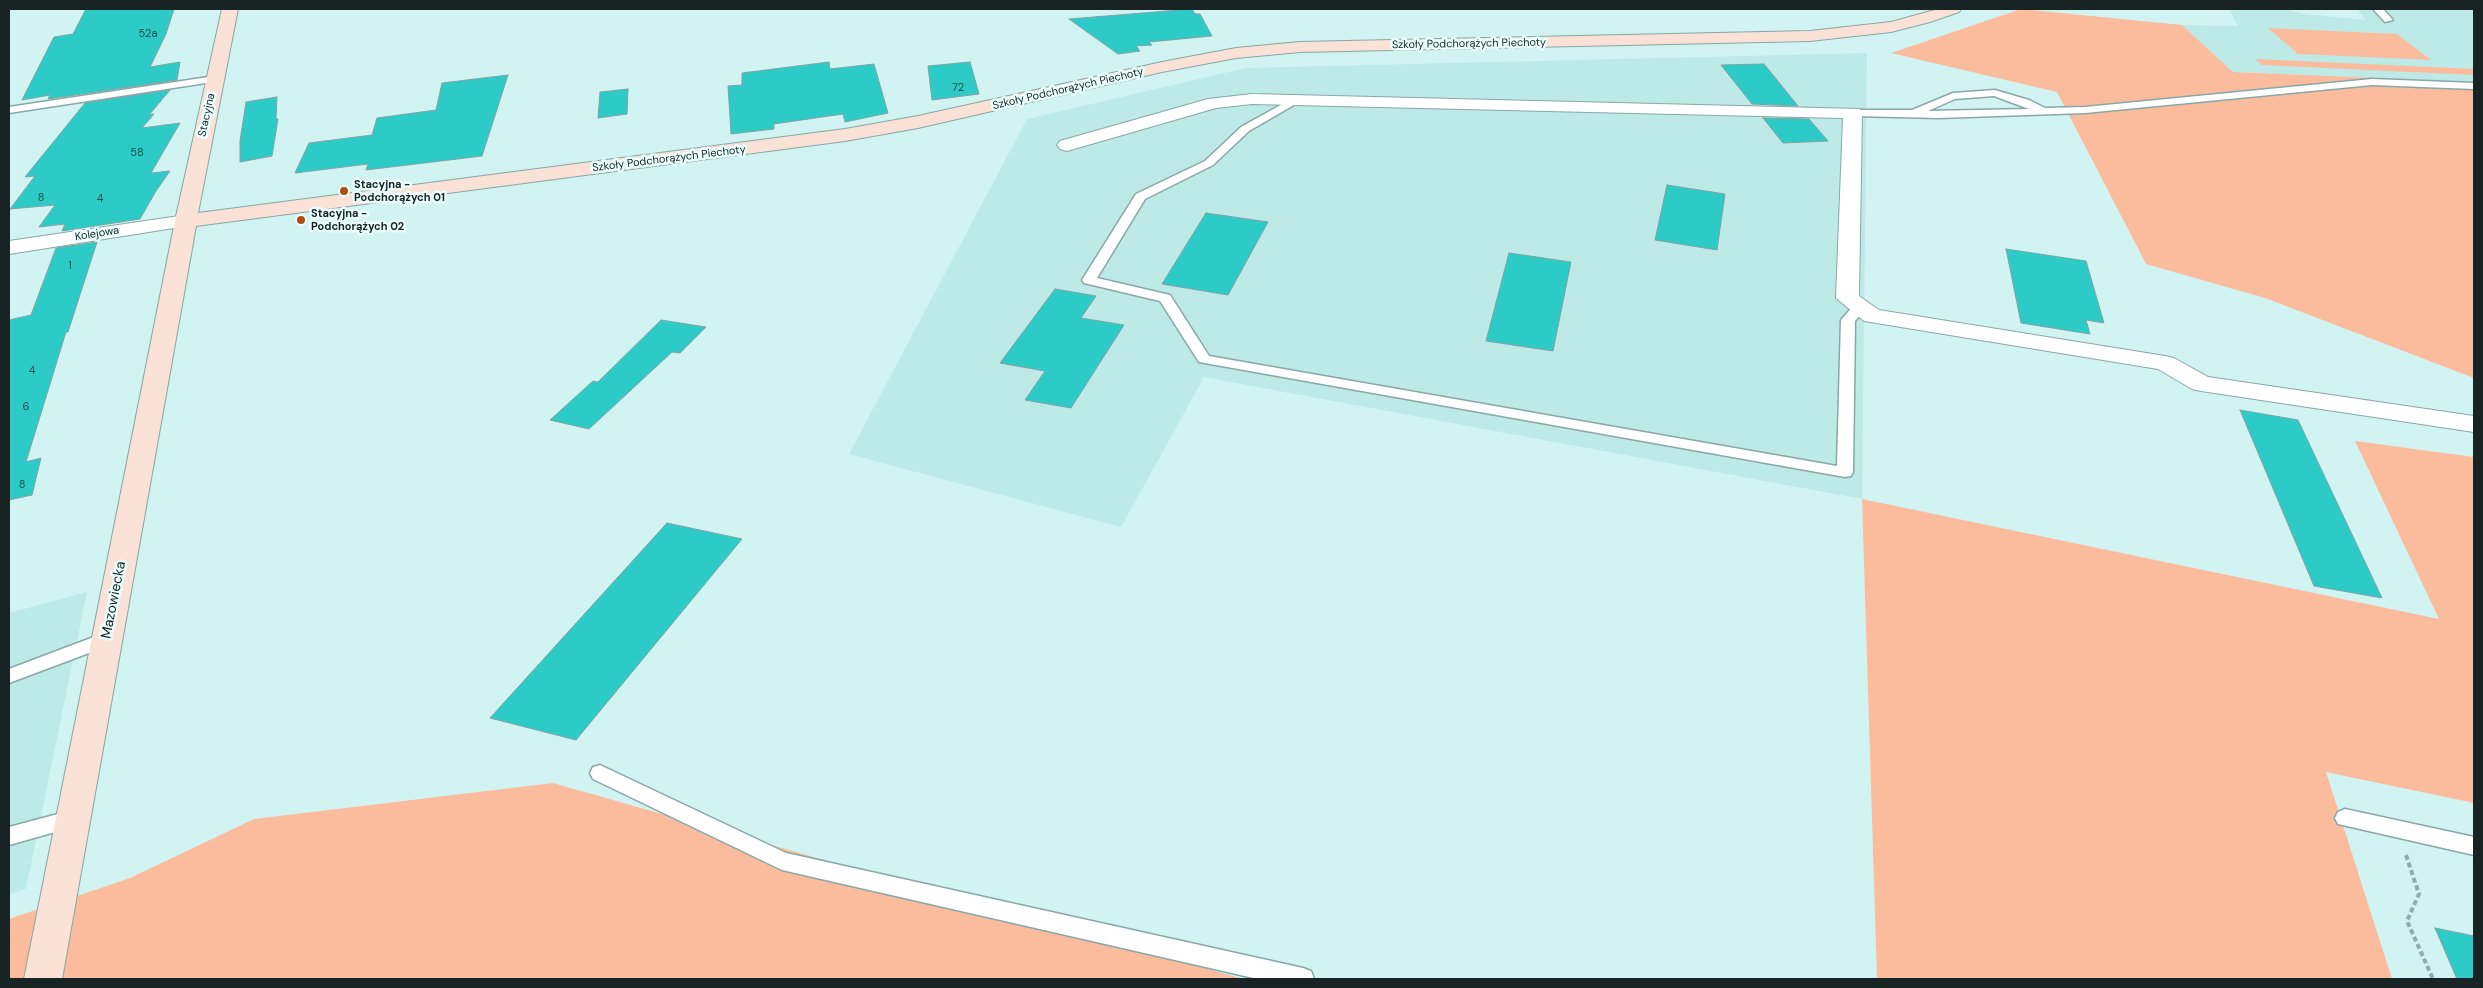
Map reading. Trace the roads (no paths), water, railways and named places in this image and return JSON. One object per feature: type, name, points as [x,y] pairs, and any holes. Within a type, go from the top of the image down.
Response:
[{"type":"street","name":"Stacyjna","points":[[186,221],[230,9]]},
{"type":"street","name":"Szkoły Podchorążych Piechoty","points":[[186,221],[845,135],[918,122],[1162,67],[1236,53],[1300,48],[1810,36],[1891,27],[1924,19],[1953,9]]},
{"type":"street","points":[[1067,145],[1215,103],[1252,100],[1853,113],[1847,298],[1872,316],[2165,363],[2201,384],[2474,424]]},
{"type":"street","name":"Kolejowa","points":[[9,248],[186,221]]},
{"type":"street","name":"Mazowiecka","points":[[43,979],[186,221]]},
{"type":"lane","points":[[2378,9],[2388,20]]},
{"type":"lane","points":[[9,110],[215,79]]},
{"type":"lane","points":[[1853,113],[1939,115],[2085,110],[2372,82],[2474,86]]},
{"type":"lane","points":[[1914,113],[1953,96],[1995,93],[2026,102],[2042,112]]},
{"type":"lane","points":[[1295,100],[1244,129],[1209,163],[1140,197],[1089,280],[1166,298],[1204,360],[1845,472],[1848,320],[1860,307]]},
{"type":"lane","points":[[9,676],[106,638]]},
{"type":"lane","points":[[600,773],[782,861],[1303,979]]},
{"type":"lane","points":[[2345,818],[2474,846]]},
{"type":"lane","points":[[9,836],[73,820]]},
{"type":"place","name":"Stacyjna - Podchorążych 01","points":[[344,191]]},
{"type":"place","name":"Stacyjna - Podchorążych 02","points":[[301,220]]}]
